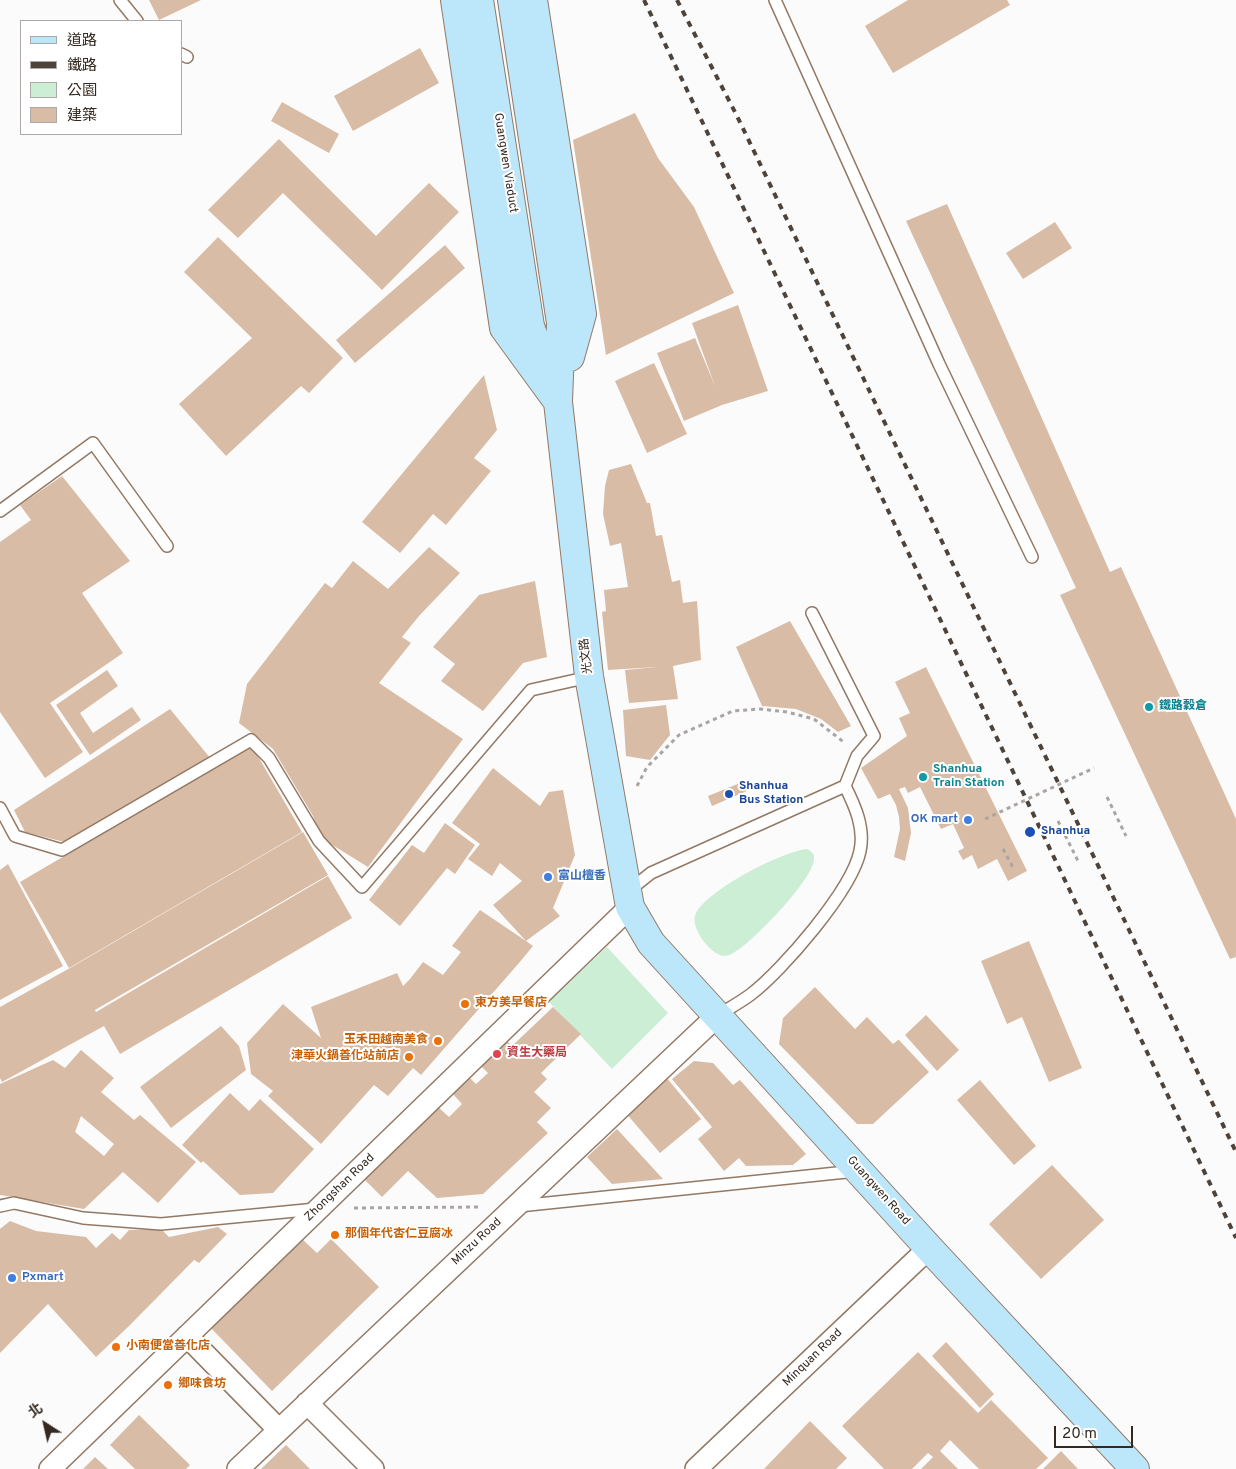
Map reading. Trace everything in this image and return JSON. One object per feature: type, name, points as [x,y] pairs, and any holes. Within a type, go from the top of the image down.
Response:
[{"type":"street","points":[[455,0],[504,328],[558,402]]},
{"type":"street","name":"Guangwen Viaduct","points":[[480,0],[530,326],[558,402]]},
{"type":"street","points":[[512,0],[561,322],[558,402]]},
{"type":"street","points":[[533,0],[582,314],[558,402]]},
{"type":"street","name":"光文路","points":[[558,402],[589,676],[630,908]]},
{"type":"street","name":"Guangwen Road","points":[[630,908],[651,943],[929,1248],[1135,1469]]},
{"type":"street","name":"Zhongshan Road","points":[[50,1469],[630,908]]},
{"type":"street","name":"Minzu Road","points":[[238,1469],[717,1016]]},
{"type":"street","name":"Minquan Road","points":[[699,1468],[929,1248]]},
{"type":"street","points":[[188,1336],[280,1430]]},
{"type":"street","points":[[307,1403],[373,1469]]},
{"type":"lane","points":[[120,0],[136,20]]},
{"type":"lane","points":[[775,0],[939,364],[1032,557]]},
{"type":"lane","points":[[0,511],[93,443],[167,546]]},
{"type":"lane","points":[[630,908],[632,891],[636,885],[651,873],[845,786],[857,756],[874,736],[812,612]]},
{"type":"lane","points":[[0,808],[15,836],[62,850],[251,740],[269,758],[318,841],[362,887],[531,690],[589,676]]},
{"type":"lane","points":[[717,1016],[750,995],[793,954],[839,895],[852,874],[860,852],[861,836],[856,809],[845,786]]},
{"type":"lane","points":[[515,1206],[859,1170]]},
{"type":"lane","points":[[0,1206],[14,1203],[84,1218],[161,1224],[318,1209]]},
{"type":"path","points":[[636,787],[647,767],[679,736],[733,711],[760,709],[787,712],[814,719],[839,737],[857,756]]},
{"type":"path","points":[[985,819],[1094,768]]},
{"type":"path","points":[[1107,797],[1126,836]]},
{"type":"path","points":[[1058,821],[1078,861]]},
{"type":"path","points":[[1003,849],[1014,869]]},
{"type":"path","points":[[318,1209],[515,1206]]},
{"type":"green space","points":[[807,849],[813,853],[814,857],[806,878],[783,907],[746,944],[731,954],[724,956],[713,951],[703,941],[696,928],[695,916],[701,906],[712,896],[745,874],[763,865],[796,851]]},
{"type":"green space","points":[[607,947],[668,1013],[612,1069],[549,1002]]},
{"type":"building","points":[[149,0],[201,0],[159,20]]},
{"type":"building","points":[[908,0],[1007,0],[1010,5],[893,73],[865,26]]},
{"type":"building","points":[[420,48],[439,83],[353,131],[334,96]]},
{"type":"building","points":[[282,102],[339,134],[329,153],[271,121]]},
{"type":"building","points":[[635,113],[658,158],[694,207],[734,293],[606,355],[573,140]]},
{"type":"building","points":[[279,139],[376,236],[429,183],[459,212],[382,290],[283,193],[238,238],[208,210]]},
{"type":"building","points":[[947,204],[1110,572],[1121,567],[1236,819],[1236,957],[1230,959],[1060,595],[1076,588],[906,221]]},
{"type":"building","points":[[1055,222],[1072,248],[1023,279],[1006,253]]},
{"type":"building","points":[[218,237],[343,358],[309,393],[301,386],[226,456],[179,404],[252,338],[184,272]]},
{"type":"building","points":[[445,245],[465,268],[355,363],[336,340]]},
{"type":"building","points":[[738,305],[768,391],[722,405],[684,421],[657,353],[695,338],[715,386],[692,323]]},
{"type":"building","points":[[654,363],[687,434],[647,453],[615,381]]},
{"type":"building","points":[[484,375],[497,430],[474,458],[491,471],[446,525],[433,514],[400,553],[362,522]]},
{"type":"building","points":[[631,464],[647,503],[650,503],[656,536],[662,535],[672,582],[680,580],[683,603],[697,601],[701,660],[673,666],[678,699],[629,703],[625,670],[656,667],[608,670],[602,612],[606,611],[604,590],[628,587],[621,543],[610,546],[603,514],[605,486],[609,470]]},
{"type":"building","points":[[62,476],[130,561],[82,593],[123,653],[50,703],[83,752],[45,778],[0,712],[0,542],[31,520],[20,505]]},
{"type":"building","points":[[429,547],[460,573],[419,616],[402,637],[411,643],[379,683],[463,739],[368,867],[321,838],[313,816],[273,749],[239,723],[247,684],[325,583],[332,588],[353,561],[388,589]]},
{"type":"building","points":[[535,581],[547,657],[523,663],[483,711],[441,681],[455,664],[433,647],[479,595]]},
{"type":"building","points":[[790,621],[851,726],[838,732],[821,719],[796,709],[762,706],[736,647]]},
{"type":"building","name":"Shanhua Train Station","points":[[926,667],[1027,871],[1008,881],[997,859],[978,869],[972,855],[963,860],[958,851],[964,848],[953,824],[941,829],[920,787],[908,793],[905,787],[899,789],[908,808],[911,833],[905,861],[894,857],[900,829],[896,805],[890,794],[878,799],[861,768],[907,736],[899,718],[910,713],[895,682]]},
{"type":"building","points":[[107,670],[118,686],[80,713],[93,733],[132,707],[141,720],[90,755],[56,705]]},
{"type":"building","points":[[666,705],[670,735],[650,760],[626,756],[623,710]]},
{"type":"building","points":[[170,709],[211,759],[68,843],[25,832],[14,810]]},
{"type":"building","points":[[252,746],[302,832],[69,968],[20,882]]},
{"type":"building","points":[[493,768],[540,806],[549,792],[563,790],[575,855],[553,908],[560,916],[526,941],[493,905],[522,881],[500,863],[492,876],[468,859],[480,844],[452,823]]},
{"type":"building","points":[[745,781],[749,790],[712,806],[708,796]]},
{"type":"building","points":[[445,823],[475,845],[455,874],[447,868],[400,926],[369,900],[412,845],[424,853]]},
{"type":"building","points":[[303,832],[328,875],[95,1010],[96,1012],[328,876],[352,918],[120,1054],[104,1026],[2,1082],[0,1078],[0,1007]]},
{"type":"building","points":[[8,864],[63,966],[0,1000],[0,870]]},
{"type":"building","points":[[480,910],[533,946],[421,1075],[413,1068],[388,1096],[374,1085],[321,1144],[268,1096],[273,1091],[251,1074],[247,1043],[283,1004],[321,1038],[311,1007],[397,973],[403,986],[423,962],[443,975],[461,952],[452,946]]},
{"type":"building","points":[[1029,941],[1082,1068],[1049,1082],[1022,1017],[1007,1024],[981,961]]},
{"type":"building","points":[[815,987],[855,1029],[867,1017],[893,1044],[899,1040],[929,1072],[873,1124],[857,1124],[779,1044],[783,1018]]},
{"type":"building","points":[[553,1007],[581,1034],[541,1073],[547,1079],[534,1092],[551,1108],[537,1122],[548,1133],[483,1194],[437,1198],[408,1171],[382,1197],[363,1178],[438,1107],[449,1117],[462,1104],[452,1093],[469,1077],[476,1084],[488,1073],[481,1066],[507,1041],[512,1046]]},
{"type":"building","points":[[926,1015],[959,1050],[937,1071],[905,1035]]},
{"type":"building","points":[[221,1026],[239,1046],[246,1070],[171,1128],[140,1087]]},
{"type":"building","points":[[81,1050],[114,1078],[101,1092],[134,1120],[140,1115],[196,1162],[158,1203],[123,1172],[84,1209],[0,1195],[0,1084],[53,1060],[65,1068]],"holes":[[[81,1116],[114,1144],[104,1156],[75,1132]]]},
{"type":"building","points":[[694,1061],[713,1063],[733,1085],[740,1080],[806,1154],[793,1165],[746,1166],[739,1158],[724,1171],[698,1139],[712,1127],[672,1079]]},
{"type":"building","points":[[666,1077],[701,1119],[660,1153],[625,1112]]},
{"type":"building","points":[[980,1080],[1036,1146],[1014,1165],[957,1100]]},
{"type":"building","points":[[230,1093],[249,1111],[260,1099],[314,1149],[273,1193],[240,1195],[203,1161],[201,1163],[182,1145]]},
{"type":"building","points":[[617,1129],[663,1179],[612,1184],[587,1157]]},
{"type":"building","points":[[1052,1165],[1104,1220],[1041,1279],[989,1224]]},
{"type":"building","points":[[10,1221],[36,1231],[86,1237],[96,1248],[112,1233],[120,1240],[129,1230],[161,1229],[169,1237],[218,1227],[227,1234],[199,1263],[194,1260],[96,1357],[48,1304],[0,1353],[0,1229]]},
{"type":"building","points":[[301,1238],[317,1253],[331,1239],[379,1287],[272,1391],[210,1327]]},
{"type":"building","points":[[946,1342],[994,1394],[980,1408],[932,1356]]},
{"type":"building","points":[[918,1352],[978,1413],[991,1400],[1048,1458],[1036,1469],[979,1469],[950,1440],[940,1451],[958,1469],[921,1469],[933,1457],[928,1453],[912,1469],[884,1469],[842,1426]]},
{"type":"building","points":[[139,1415],[190,1465],[186,1469],[135,1469],[110,1445]]},
{"type":"building","points":[[810,1421],[847,1458],[836,1469],[764,1469]]},
{"type":"building","points":[[286,1445],[310,1469],[261,1469]]},
{"type":"building","points":[[1061,1451],[1078,1469],[1043,1469]]},
{"type":"building","points":[[95,1457],[108,1469],[83,1469]]},
{"type":"railway","points":[[644,0],[1236,1238]]},
{"type":"railway","points":[[677,0],[737,116],[1236,1152]]},
{"type":"place","name":"鐵路穀倉","points":[[1149,707]]},
{"type":"place","name":"Shanhua Train Station","points":[[923,777]]},
{"type":"place","name":"Shanhua Bus Station","points":[[729,794]]},
{"type":"place","name":"OK mart","points":[[968,820]]},
{"type":"place","name":"Shanhua","points":[[1030,832]]},
{"type":"place","name":"富山檀香","points":[[548,877]]},
{"type":"place","name":"東方美早餐店","points":[[465,1004]]},
{"type":"place","name":"玉禾田越南美食","points":[[438,1041]]},
{"type":"place","name":"資生大藥局","points":[[497,1054]]},
{"type":"place","name":"津華火鍋善化站前店","points":[[409,1057]]},
{"type":"place","name":"那個年代杏仁豆腐冰","points":[[335,1235]]},
{"type":"place","name":"Pxmart","points":[[12,1278]]},
{"type":"place","name":"小南便當善化店","points":[[116,1347]]},
{"type":"place","name":"鄉味食坊","points":[[168,1385]]}]
